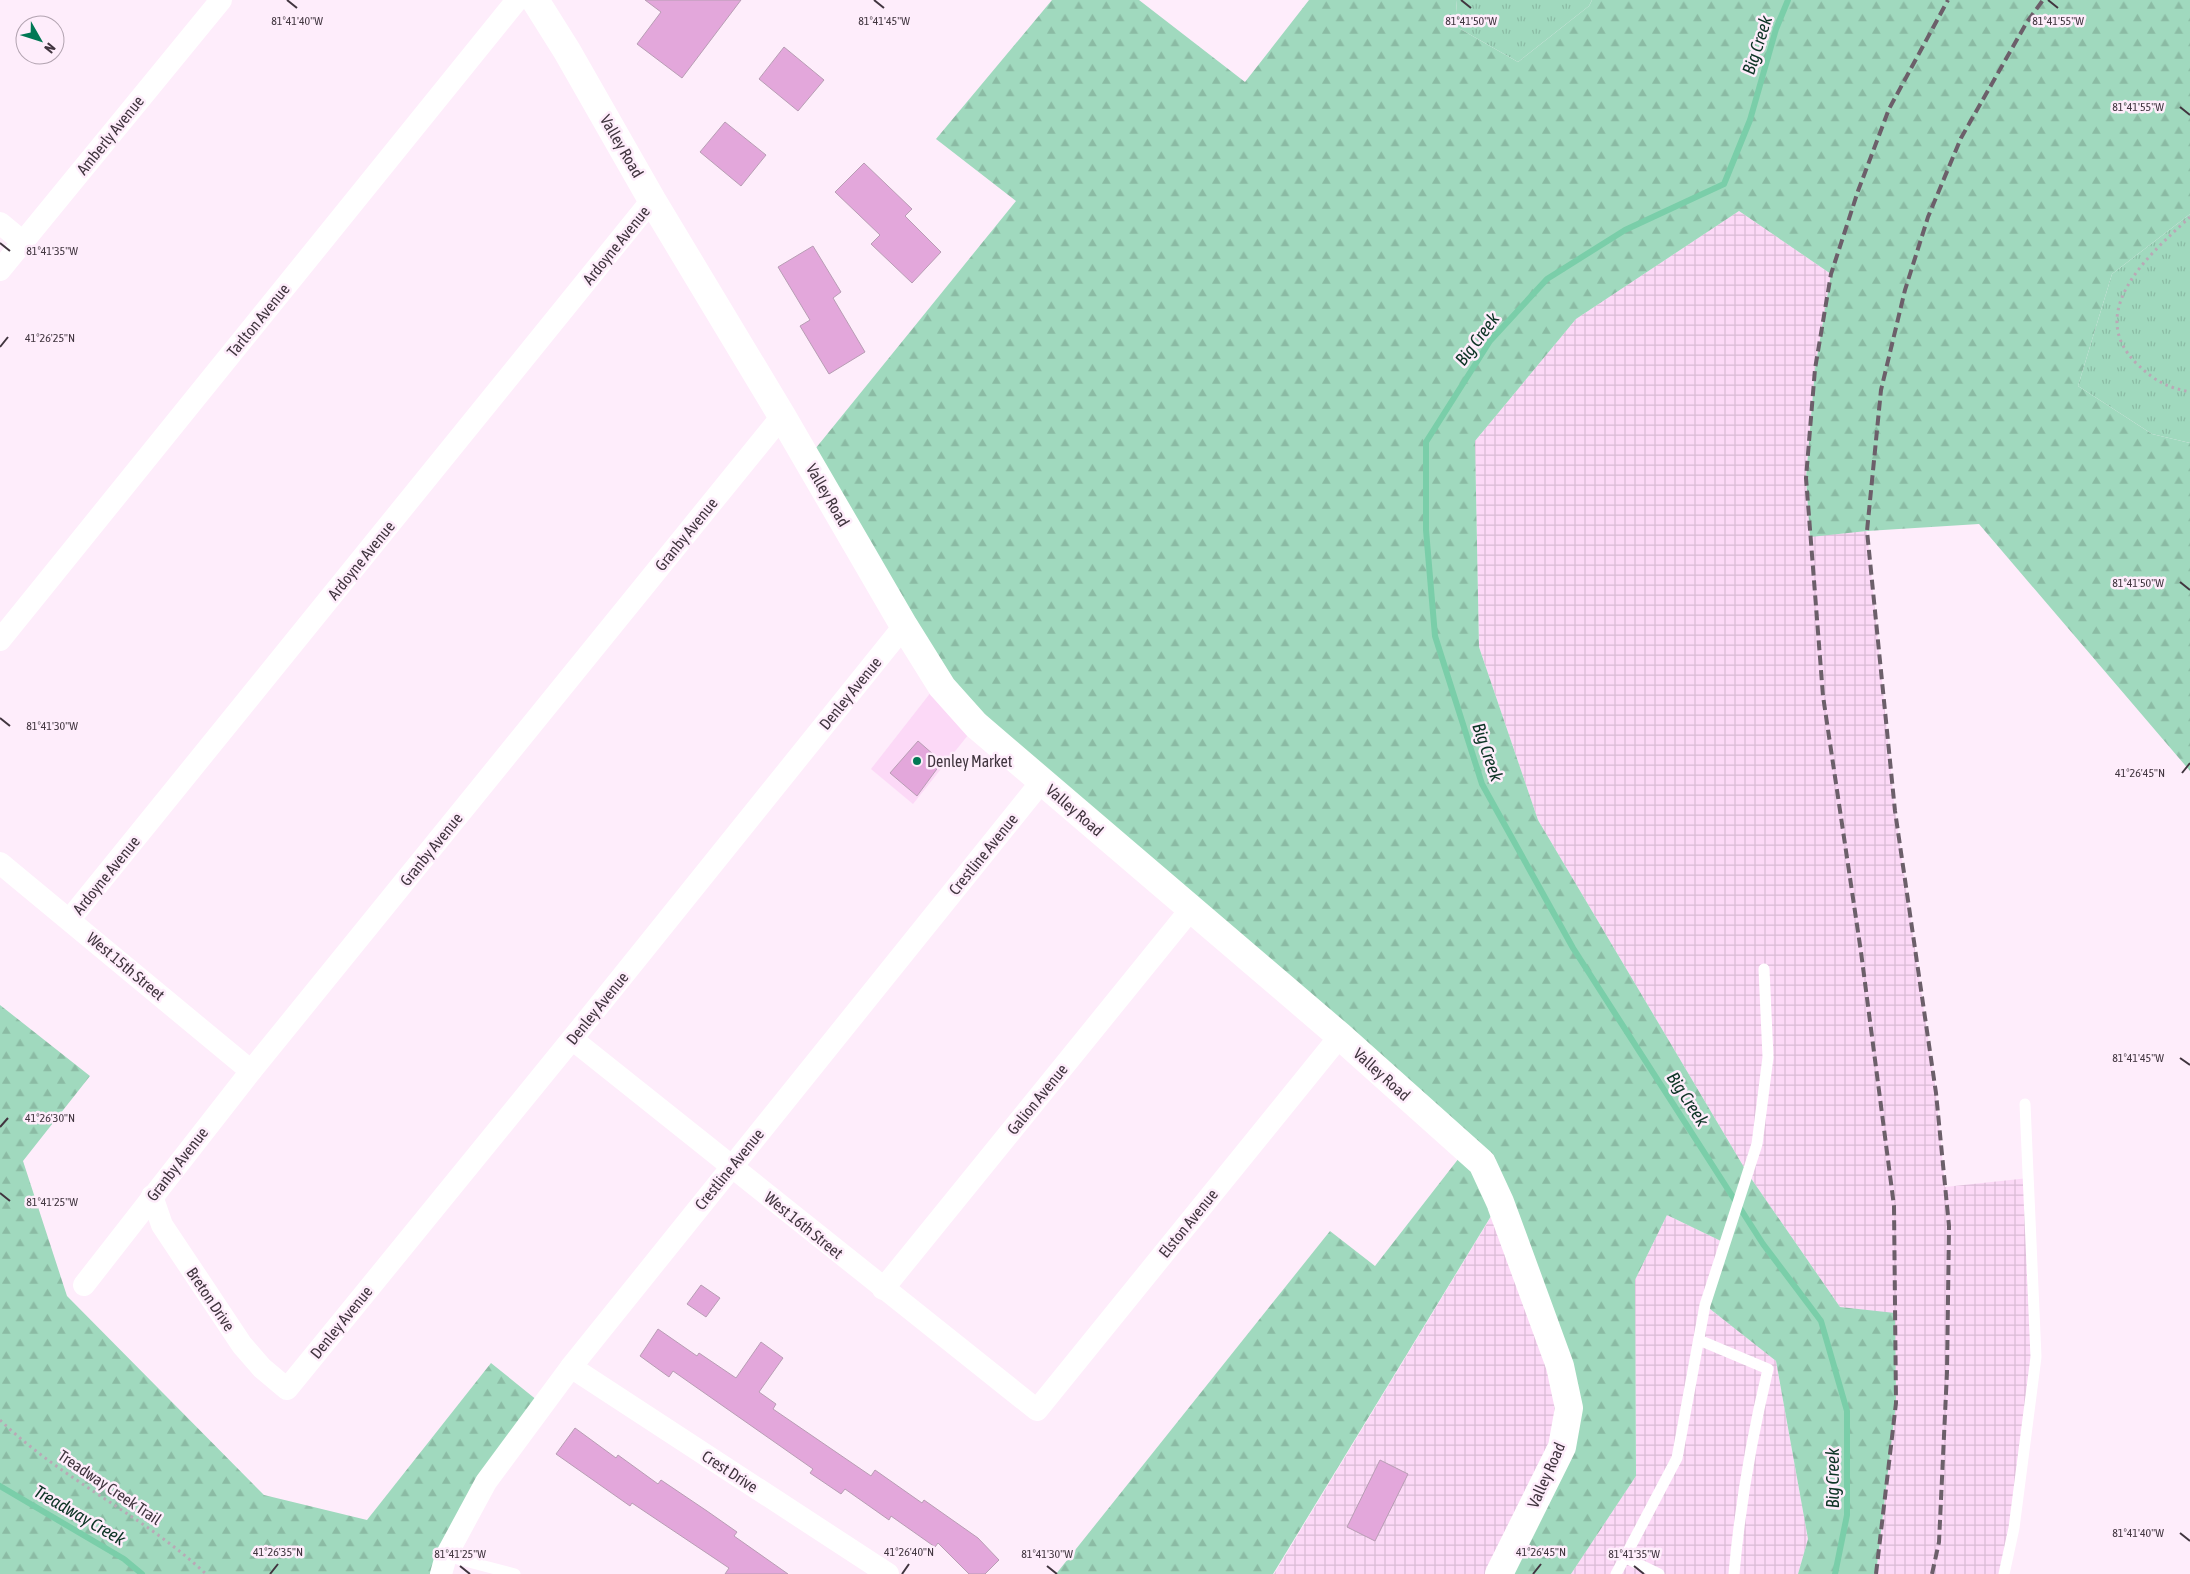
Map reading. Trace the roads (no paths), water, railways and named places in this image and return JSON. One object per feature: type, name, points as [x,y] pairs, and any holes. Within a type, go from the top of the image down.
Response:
[{"type":"street","name":"Amberly Avenue","points":[[0,270],[221,0]]},
{"type":"street","name":"Tarlton Avenue","points":[[0,640],[517,0]]},
{"type":"street","name":"Valley Road","points":[[535,0],[567,51],[652,200],[782,416],[904,626],[942,687],[971,721],[1340,1036],[1482,1164],[1500,1202],[1560,1366],[1569,1408],[1562,1447],[1499,1574]]},
{"type":"street","name":"Ardoyne Avenue","points":[[70,920],[652,200]]},
{"type":"street","points":[[0,223],[23,242]]},
{"type":"street","name":"Granby Avenue","points":[[84,1285],[252,1071],[782,416]]},
{"type":"street","name":"Denley Avenue","points":[[286,1389],[572,1039],[904,626]]},
{"type":"street","name":"Crestline Avenue","points":[[444,1565],[486,1482],[571,1367],[1042,781]]},
{"type":"street","name":"West 15th Street","points":[[0,863],[252,1071]]},
{"type":"street","name":"Galion Avenue","points":[[883,1289],[1191,909]]},
{"type":"street","name":"Elston Avenue","points":[[1037,1410],[1340,1036]]},
{"type":"street","name":"West 16th Street","points":[[572,1039],[1037,1410]]},
{"type":"street","name":"Breton Drive","points":[[152,1196],[162,1225],[242,1345],[262,1368],[286,1389]]},
{"type":"street","name":"Crest Drive","points":[[571,1367],[888,1574]]},
{"type":"lane","points":[[1616,1574],[1677,1458],[1705,1305],[1757,1144],[1768,1057],[1764,969]]},
{"type":"lane","points":[[2004,1574],[2014,1528],[2036,1357],[2025,1104]]},
{"type":"lane","points":[[1699,1340],[1768,1369],[1758,1410],[1738,1529],[1734,1574]]},
{"type":"lane","points":[[1626,1558],[1659,1574]]},
{"type":"lane","points":[[444,1565],[515,1574]]},
{"type":"waterway","name":"Big Creek","points":[[1788,0],[1776,29],[1750,120],[1724,184],[1625,230],[1547,279],[1490,341],[1426,442],[1426,530],[1435,636],[1482,784],[1573,948],[1763,1244],[1821,1321],[1847,1411],[1847,1515],[1835,1574]]},
{"type":"waterway","name":"Treadway Creek","points":[[0,1486],[124,1559],[142,1574]]},
{"type":"railway","points":[[1876,1574],[1896,1403],[1894,1206],[1861,952],[1823,696],[1806,478],[1815,369],[1831,274],[1858,191],[1889,109],[1948,0]]},
{"type":"railway","points":[[1932,1574],[1939,1542],[1947,1372],[1949,1226],[1936,1093],[1895,811],[1867,531],[1881,390],[1905,290],[1928,217],[1961,138],[2027,22],[2043,0]]},
{"type":"place","name":"Denley Market","points":[[917,761]]}]
